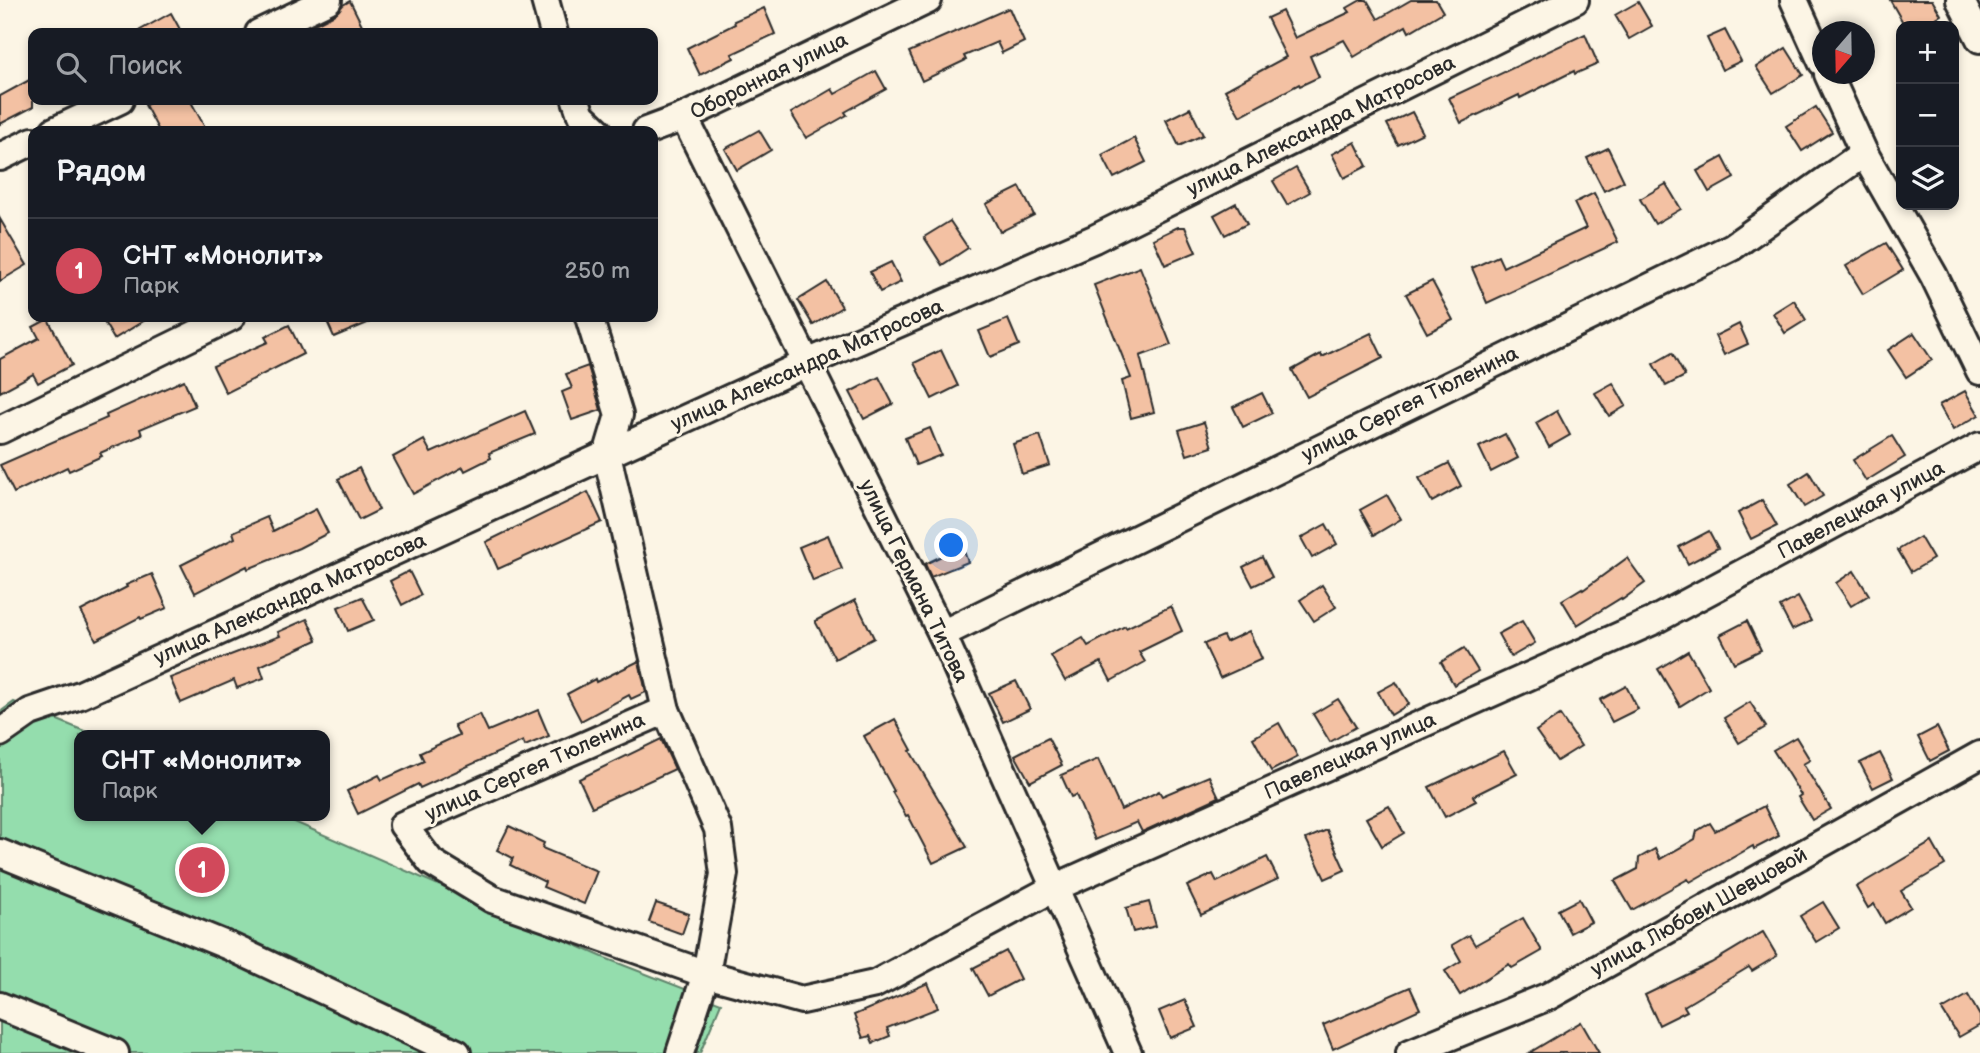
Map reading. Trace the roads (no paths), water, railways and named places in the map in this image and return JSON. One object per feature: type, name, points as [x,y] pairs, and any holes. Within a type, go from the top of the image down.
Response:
[{"type":"street","points":[[269,28],[328,0]]},
{"type":"street","points":[[545,0],[553,28]]},
{"type":"street","name":"Оборонная улица","points":[[658,127],[684,117],[928,0]]},
{"type":"street","name":"улица Александра Матросова","points":[[0,733],[30,712],[80,695],[807,363],[1094,239],[1574,0]]},
{"type":"street","points":[[1794,0],[1812,40]]},
{"type":"street","points":[[1959,0],[1980,38]]},
{"type":"street","points":[[1833,84],[1864,153],[1934,276],[1980,371]]},
{"type":"street","points":[[65,126],[109,105]]},
{"type":"street","points":[[578,105],[582,115],[593,126]]},
{"type":"street","name":"улица Германа Титова","points":[[684,117],[942,634],[1128,1053]]},
{"type":"street","points":[[0,157],[28,143]]},
{"type":"street","name":"улица Сергея Тюленина","points":[[942,634],[1732,247],[1864,153]]},
{"type":"street","points":[[0,430],[221,322]]},
{"type":"street","points":[[591,322],[619,415],[607,455],[666,710],[718,829],[724,874],[705,974],[680,1053]]},
{"type":"street","name":"Павелецкая улица","points":[[403,825],[431,862],[492,899],[705,974],[802,1000],[874,984],[1054,888],[1653,621],[1980,446]]},
{"type":"street","name":"улица Сергея Тюленина","points":[[403,825],[666,710]]},
{"type":"street","name":"улица Любови Шевцовой","points":[[1410,1053],[1549,996],[1980,755]]},
{"type":"street","points":[[0,853],[231,947],[457,1053]]},
{"type":"street","points":[[0,1006],[115,1053]]},
{"type":"place","name":"СНТ «Монолит»","points":[[202,870]]}]
